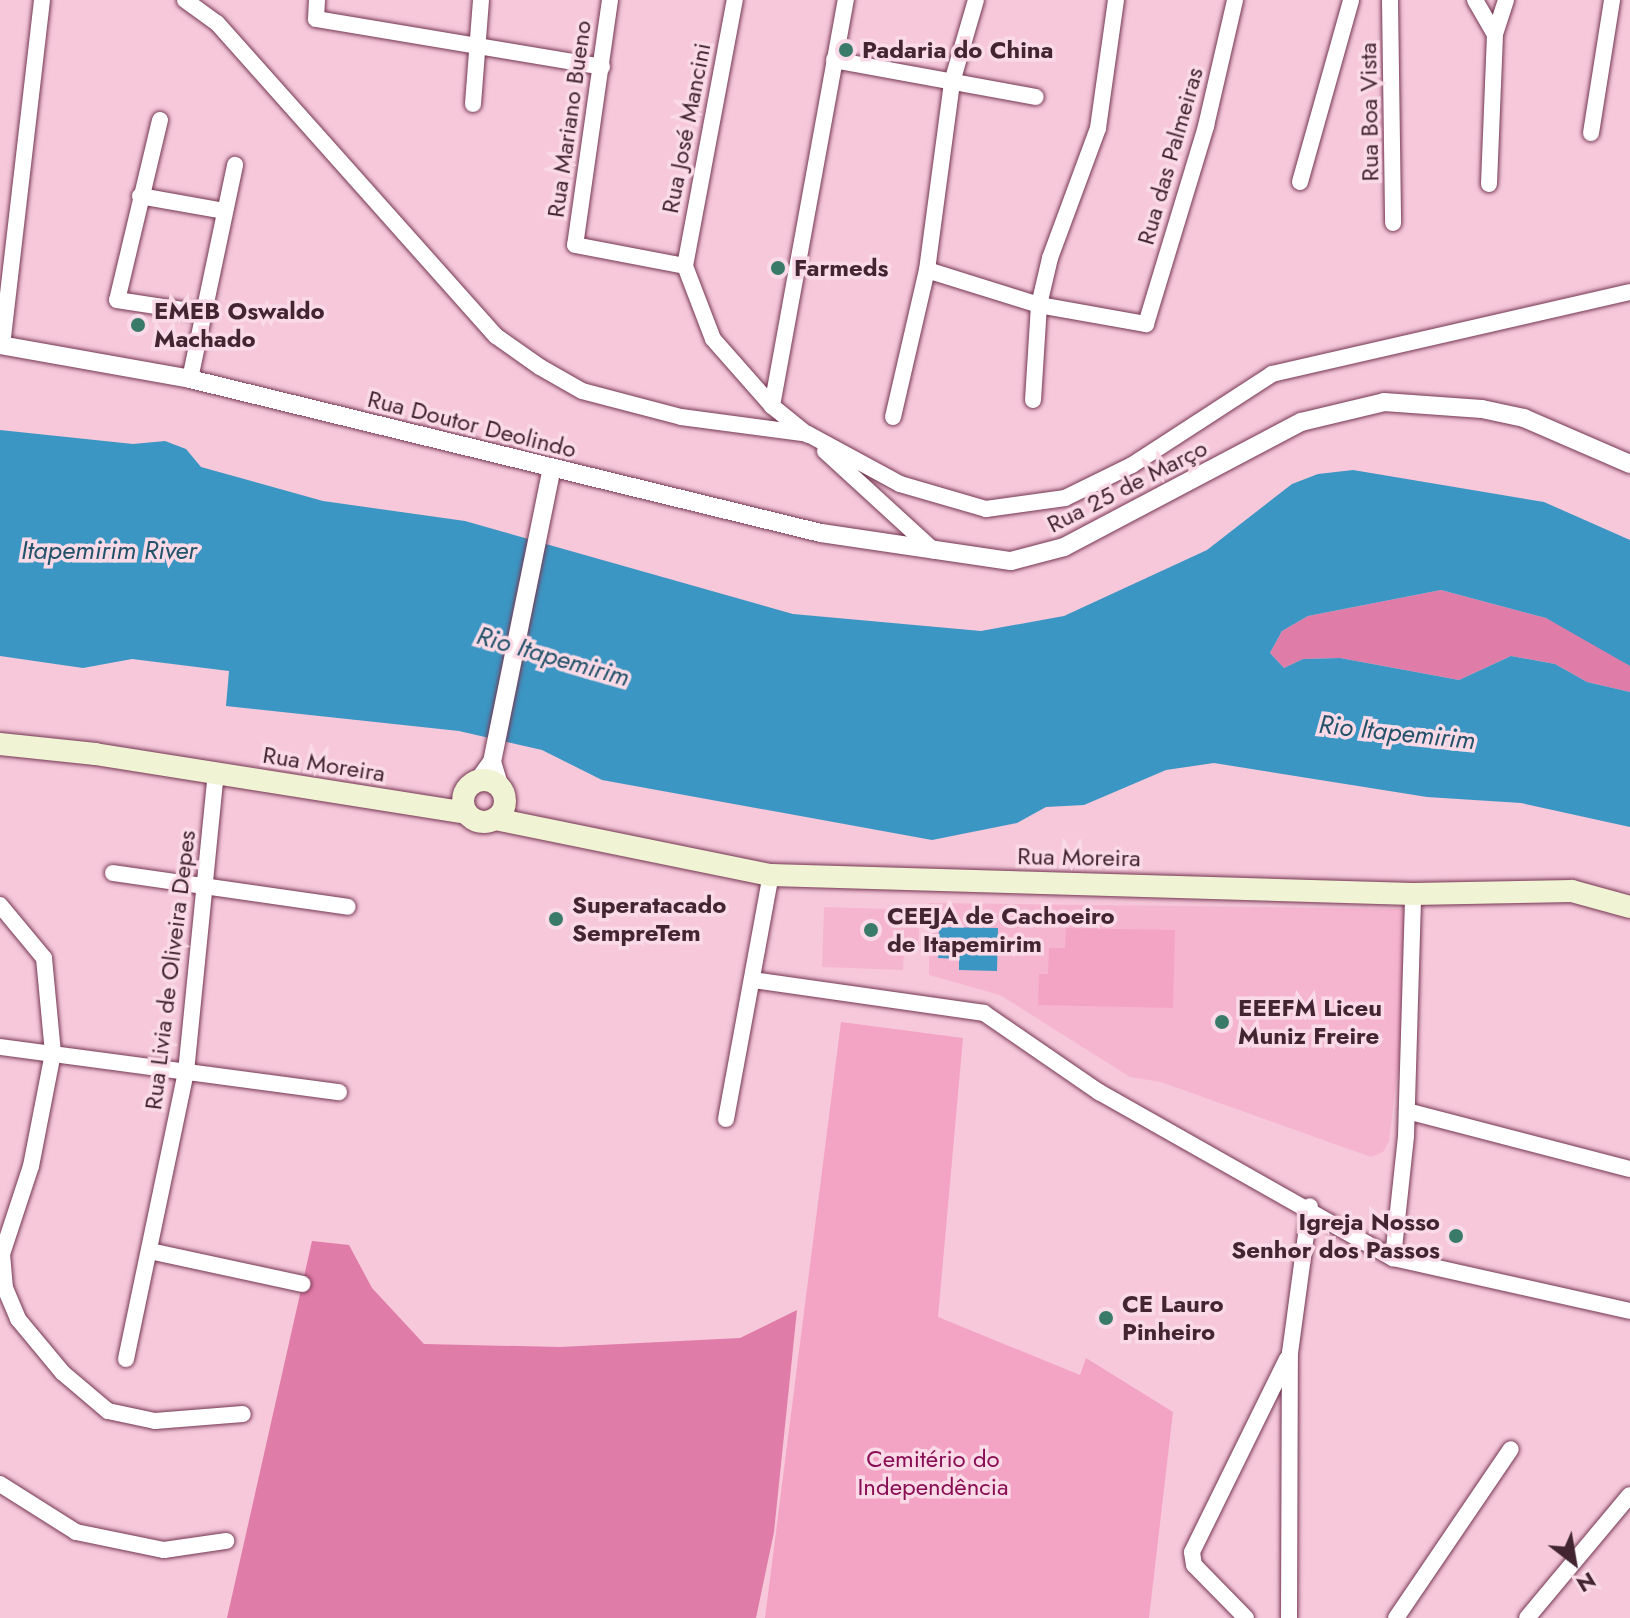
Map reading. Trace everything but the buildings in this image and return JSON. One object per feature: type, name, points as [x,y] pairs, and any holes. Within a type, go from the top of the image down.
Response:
[{"type":"main road","name":"Rua Moreira","points":[[0,744],[216,773],[466,813],[479,823],[495,819],[771,875],[1413,894],[1572,891],[1630,907]]},
{"type":"main road","name":"Rua Moreira","points":[[423,806],[487,789]]},
{"type":"main road","points":[[466,813],[487,789]]},
{"type":"main road","points":[[487,789],[495,819]]},
{"type":"main road","points":[[487,789],[530,827]]},
{"type":"street","points":[[1,345],[42,0]]},
{"type":"street","points":[[185,0],[217,23],[496,336],[540,367],[582,391],[681,417],[808,434],[900,484],[986,509],[1065,498],[1132,465],[1272,374],[1630,292]]},
{"type":"street","points":[[317,0],[316,19],[602,67]]},
{"type":"street","points":[[473,104],[475,44],[481,0]]},
{"type":"street","name":"Rua Mariano Bueno","points":[[610,0],[575,245],[685,266]]},
{"type":"street","name":"Rua José Mancini","points":[[685,266],[735,0]]},
{"type":"street","points":[[772,406],[846,0]]},
{"type":"street","points":[[893,417],[927,270],[952,82],[976,0]]},
{"type":"street","points":[[1033,400],[1039,305],[1050,258],[1098,128],[1116,0]]},
{"type":"street","name":"Rua das Palmeiras","points":[[1039,305],[1146,324],[1206,126],[1235,0]]},
{"type":"street","points":[[1300,182],[1351,0]]},
{"type":"street","name":"Rua Boa Vista","points":[[1390,0],[1393,223]]},
{"type":"street","points":[[1475,0],[1495,34]]},
{"type":"street","points":[[1489,184],[1495,34],[1506,0]]},
{"type":"street","points":[[1591,133],[1612,0]]},
{"type":"street","points":[[834,60],[1036,97]]},
{"type":"street","points":[[160,120],[117,300],[202,313]]},
{"type":"street","points":[[190,379],[235,165]]},
{"type":"street","points":[[140,196],[224,211]]},
{"type":"street","points":[[685,266],[713,339],[772,406],[808,434],[933,550]]},
{"type":"street","points":[[927,270],[1039,305]]},
{"type":"street","name":"Rua Doutor Deolindo","points":[[1,345],[190,379],[821,533],[933,550]]},
{"type":"street","name":"Rua 25 de Março","points":[[933,550],[1000,560],[1031,559],[1141,508],[1301,422],[1334,410],[1384,402],[1482,409],[1574,436],[1630,464]]},
{"type":"street","points":[[487,789],[536,534],[552,468]]},
{"type":"street","name":"Rua Livia de Oliveira Depes","points":[[126,1359],[186,1072],[216,773]]},
{"type":"street","points":[[113,873],[348,907]]},
{"type":"street","points":[[726,1119],[771,875]]},
{"type":"street","points":[[1393,1258],[1407,1111],[1413,894]]},
{"type":"street","points":[[0,905],[44,958],[53,1053],[31,1166],[2,1254],[5,1288],[18,1319],[63,1373],[108,1411],[155,1421],[243,1414]]},
{"type":"street","points":[[753,980],[984,1013],[1099,1092],[1310,1206],[1393,1258],[1630,1311]]},
{"type":"street","points":[[0,1047],[339,1092]]},
{"type":"street","points":[[1407,1111],[1630,1169]]},
{"type":"street","points":[[1289,1618],[1290,1353],[1310,1206]]},
{"type":"street","points":[[150,1251],[302,1284]]},
{"type":"street","points":[[1246,1618],[1194,1565],[1192,1552],[1290,1353]]},
{"type":"street","points":[[1396,1618],[1511,1449]]},
{"type":"street","points":[[0,1484],[76,1532],[164,1550],[226,1541]]},
{"type":"street","points":[[1536,1615],[1630,1495]]},
{"type":"shaded area","points":[[1441,590],[1546,618],[1590,639],[1630,666],[1630,692],[1587,682],[1555,664],[1511,656],[1459,680],[1340,658],[1303,659],[1284,668],[1270,653],[1282,631],[1308,616]]},
{"type":"shaded area","name":"EEEFM Liceu Muniz Freire","points":[[929,903],[1404,909],[1400,1049],[1389,1141],[1383,1152],[1371,1157],[1161,1082],[1130,1077],[1000,995],[929,975]]},
{"type":"shaded area","name":"CEEJA de Cachoeiro de Itapemirim","points":[[824,907],[920,910],[918,950],[904,950],[903,970],[822,967]]},
{"type":"shaded area","points":[[312,1241],[349,1245],[372,1288],[424,1344],[560,1347],[740,1338],[797,1310],[774,1532],[756,1618],[227,1618]]},
{"type":"green space","points":[[1066,928],[1175,930],[1173,1008],[1038,1005],[1039,974],[1048,974],[1049,948],[1065,948]]},
{"type":"green space","name":"Cemitério do Independência","points":[[841,1022],[963,1038],[938,1317],[1080,1375],[1086,1358],[1173,1412],[1149,1618],[765,1618]]},
{"type":"water","name":"Itapemirim River","points":[[0,430],[133,444],[165,441],[186,449],[201,467],[323,501],[465,521],[793,614],[981,631],[1064,616],[1207,550],[1292,484],[1318,474],[1353,470],[1544,502],[1630,540],[1630,666],[1546,618],[1441,590],[1308,616],[1282,631],[1270,653],[1284,668],[1303,659],[1340,658],[1459,680],[1511,656],[1555,664],[1587,682],[1630,692],[1630,827],[1521,803],[1427,797],[1214,763],[1166,770],[1084,805],[1046,807],[1017,823],[932,840],[602,780],[542,750],[459,731],[226,706],[229,671],[132,659],[83,668],[0,656]]},
{"type":"water","points":[[939,927],[998,928],[997,971],[959,970],[959,959],[938,958]]},
{"type":"place","name":"Padaria do China","points":[[846,50]]},
{"type":"place","name":"Farmeds","points":[[778,268]]},
{"type":"place","name":"EMEB Oswaldo Machado","points":[[138,325]]},
{"type":"place","name":"Superatacado SempreTem","points":[[556,919]]},
{"type":"place","name":"CEEJA de Cachoeiro de Itapemirim","points":[[871,930]]},
{"type":"place","name":"EEEFM Liceu Muniz Freire","points":[[1222,1022]]},
{"type":"place","name":"Igreja Nosso Senhor dos Passos","points":[[1456,1236]]},
{"type":"place","name":"CE Lauro Pinheiro","points":[[1106,1318]]},
{"type":"water label","name":"Rio Itapemirim","points":[[553,657]]},
{"type":"water label","name":"Rio Itapemirim","points":[[1397,733]]}]
